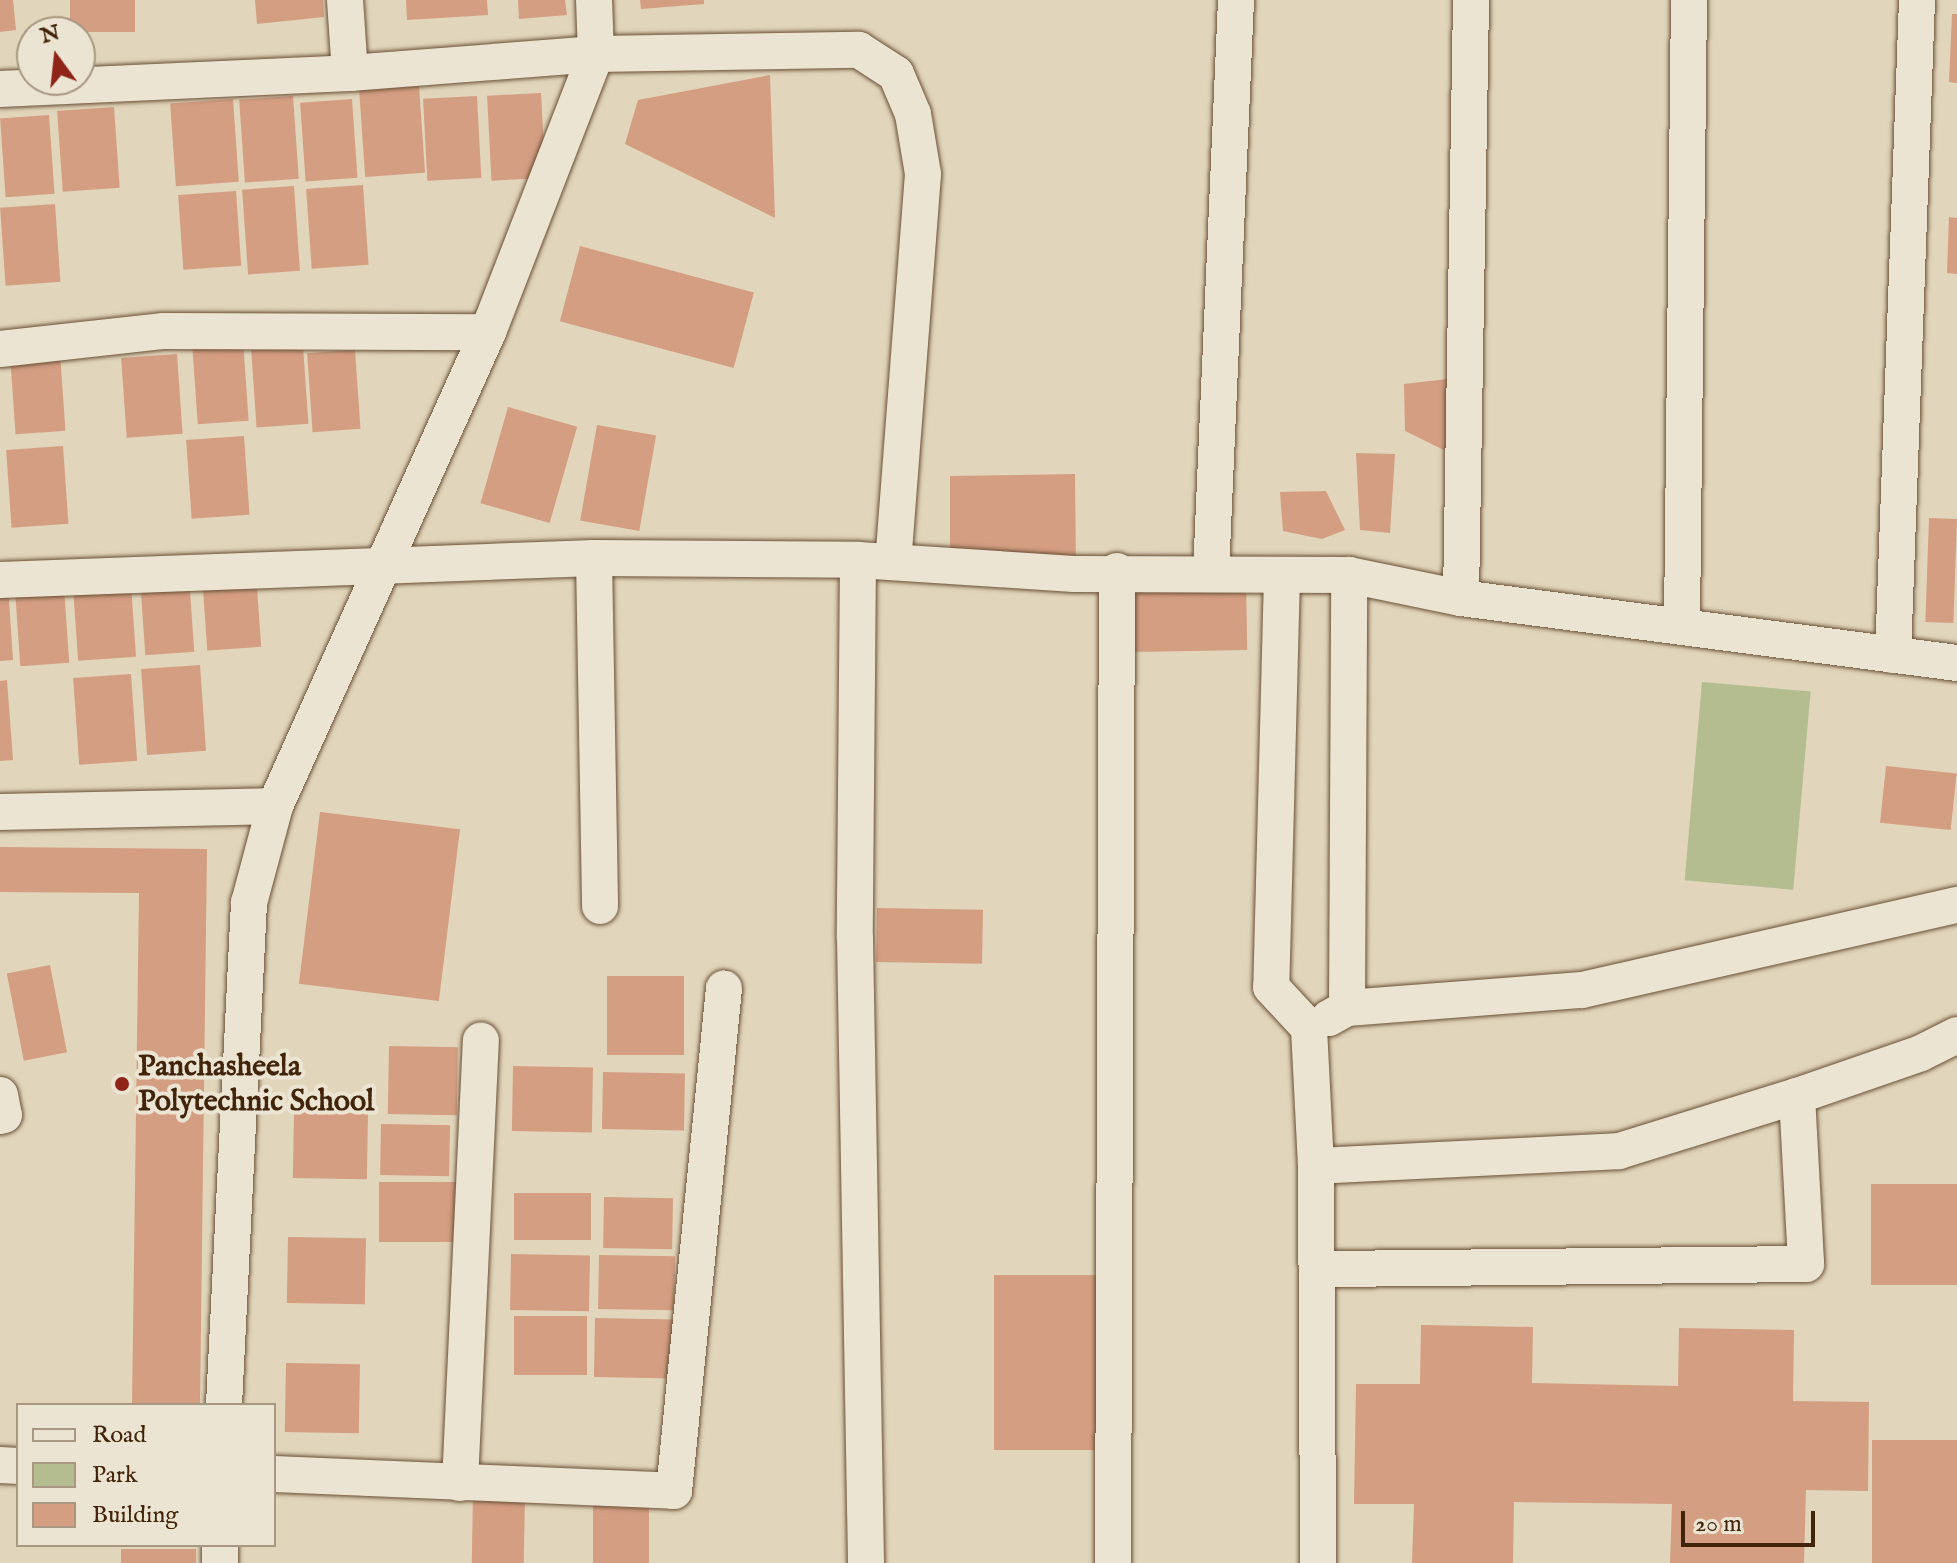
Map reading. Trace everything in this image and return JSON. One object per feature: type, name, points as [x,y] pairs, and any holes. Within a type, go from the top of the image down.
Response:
[{"type":"street","points":[[345,0],[350,73]]},
{"type":"street","points":[[224,1403],[249,903],[275,806],[488,332],[596,54],[594,0]]},
{"type":"street","points":[[1211,573],[1236,0]]},
{"type":"street","points":[[1461,598],[1471,0]]},
{"type":"street","points":[[1682,623],[1689,0]]},
{"type":"street","points":[[1893,655],[1917,0]]},
{"type":"street","points":[[0,89],[350,73],[596,54],[859,50],[896,74],[913,114],[923,174],[893,562]]},
{"type":"street","points":[[0,349],[164,331],[488,332]]},
{"type":"street","points":[[0,580],[594,558],[858,560],[1074,574],[1117,571],[1349,575],[1461,598],[1682,623],[1957,663]]},
{"type":"street","points":[[594,558],[600,906]]},
{"type":"street","points":[[858,560],[855,938],[866,1563]]},
{"type":"street","points":[[1113,1563],[1117,571]]},
{"type":"street","points":[[1347,1008],[1349,575]]},
{"type":"street","points":[[1282,576],[1271,987],[1309,1028],[1316,1166],[1318,1563]]},
{"type":"street","points":[[0,812],[275,806]]},
{"type":"street","points":[[1309,1028],[1347,1008],[1582,990],[1957,905]]},
{"type":"street","points":[[276,1474],[674,1491],[724,988]]},
{"type":"street","points":[[1316,1166],[1619,1151],[1797,1096],[1957,1035]]},
{"type":"street","points":[[460,1483],[481,1040]]},
{"type":"street","points":[[0,1095],[4,1115],[0,1116]]},
{"type":"street","points":[[1317,1269],[1806,1264],[1797,1096]]},
{"type":"green space","points":[[1702,682],[1811,691],[1793,890],[1685,880]]},
{"type":"building","points":[[0,0],[13,0],[16,30],[0,32]]},
{"type":"building","points":[[70,0],[135,0],[135,32],[96,32],[96,16],[70,16]]},
{"type":"building","points":[[255,0],[323,0],[324,17],[257,24]]},
{"type":"building","points":[[406,0],[487,0],[488,15],[407,20]]},
{"type":"building","points":[[518,0],[565,0],[567,15],[519,19]]},
{"type":"building","points":[[640,0],[704,0],[704,4],[641,9]]},
{"type":"building","points":[[1952,14],[1957,14],[1957,83],[1949,82]]},
{"type":"building","points":[[770,75],[775,218],[625,144],[638,100]]},
{"type":"building","points":[[419,86],[425,173],[365,177],[359,90]]},
{"type":"building","points":[[541,93],[545,178],[492,181],[487,96]]},
{"type":"building","points":[[293,96],[299,179],[245,183],[239,100]]},
{"type":"building","points":[[477,96],[481,178],[427,181],[423,99]]},
{"type":"building","points":[[233,99],[239,182],[176,186],[170,103]]},
{"type":"building","points":[[352,99],[358,178],[306,181],[300,103]]},
{"type":"building","points":[[114,107],[120,188],[63,192],[57,111]]},
{"type":"building","points":[[49,115],[55,194],[6,197],[0,118]]},
{"type":"building","points":[[363,185],[369,265],[312,269],[306,189]]},
{"type":"building","points":[[294,186],[300,271],[248,274],[242,190]]},
{"type":"building","points":[[236,191],[241,266],[183,270],[178,195]]},
{"type":"building","points":[[55,204],[60,282],[6,286],[0,208]]},
{"type":"building","points":[[1949,217],[1957,218],[1957,274],[1947,273]]},
{"type":"building","points":[[580,246],[754,293],[734,368],[560,321]]},
{"type":"building","points":[[243,340],[249,421],[198,424],[192,344]]},
{"type":"building","points":[[303,346],[308,424],[257,427],[251,350]]},
{"type":"building","points":[[355,350],[361,429],[313,432],[307,353]]},
{"type":"building","points":[[60,353],[65,431],[16,434],[10,356]]},
{"type":"building","points":[[177,354],[183,434],[127,438],[121,358]]},
{"type":"building","points":[[1447,379],[1448,452],[1405,431],[1404,384]]},
{"type":"building","points":[[508,407],[577,427],[550,523],[480,503]]},
{"type":"building","points":[[597,425],[656,435],[639,531],[580,521]]},
{"type":"building","points":[[244,436],[250,515],[192,519],[186,440]]},
{"type":"building","points":[[63,446],[68,524],[12,528],[6,450]]},
{"type":"building","points":[[1356,453],[1395,454],[1390,533],[1360,530]]},
{"type":"building","points":[[1075,474],[1076,568],[950,557],[950,476]]},
{"type":"building","points":[[1326,491],[1345,530],[1322,539],[1283,531],[1280,492]]},
{"type":"building","points":[[1929,518],[1957,519],[1953,623],[1925,622]]},
{"type":"building","points":[[256,573],[261,647],[207,651],[202,577]]},
{"type":"building","points":[[189,577],[194,652],[145,655],[140,580]]},
{"type":"building","points":[[1246,579],[1247,650],[1133,652],[1132,581]]},
{"type":"building","points":[[8,585],[13,660],[0,661],[0,586]]},
{"type":"building","points":[[131,585],[136,657],[78,661],[73,589]]},
{"type":"building","points":[[64,588],[69,663],[20,666],[15,591]]},
{"type":"building","points":[[200,665],[206,751],[147,755],[141,669]]},
{"type":"building","points":[[131,674],[137,761],[79,765],[73,678]]},
{"type":"building","points":[[7,680],[13,760],[0,761],[0,681]]},
{"type":"building","points":[[1886,766],[1957,773],[1951,830],[1880,823]]},
{"type":"building","points":[[320,812],[460,829],[439,1001],[299,984]]},
{"type":"building","points":[[0,847],[207,849],[200,1403],[132,1403],[139,893],[0,892]]},
{"type":"building","points":[[877,908],[983,910],[982,964],[876,962]]},
{"type":"building","points":[[50,965],[67,1052],[24,1061],[7,973]]},
{"type":"building","points":[[607,976],[684,976],[684,1055],[607,1055]]},
{"type":"building","points":[[389,1046],[458,1047],[457,1115],[388,1114]]},
{"type":"building","points":[[513,1066],[593,1067],[592,1132],[512,1131]]},
{"type":"building","points":[[603,1072],[685,1073],[684,1130],[602,1129]]},
{"type":"building","points":[[294,1112],[368,1113],[367,1179],[293,1178]]},
{"type":"building","points":[[381,1124],[450,1125],[449,1176],[380,1175]]},
{"type":"building","points":[[379,1182],[457,1182],[457,1242],[379,1242]]},
{"type":"building","points":[[1871,1184],[1957,1184],[1957,1285],[1871,1285]]},
{"type":"building","points":[[514,1193],[591,1193],[591,1240],[514,1240]]},
{"type":"building","points":[[604,1197],[673,1198],[672,1249],[603,1248]]},
{"type":"building","points":[[288,1237],[366,1238],[365,1304],[287,1303]]},
{"type":"building","points":[[511,1254],[590,1255],[589,1311],[510,1310]]},
{"type":"building","points":[[599,1255],[675,1256],[674,1310],[598,1309]]},
{"type":"building","points":[[994,1275],[1097,1275],[1097,1450],[994,1450]]},
{"type":"building","points":[[514,1316],[587,1316],[587,1375],[514,1375]]},
{"type":"building","points":[[595,1318],[675,1319],[674,1378],[594,1377]]},
{"type":"building","points":[[1421,1325],[1533,1327],[1532,1383],[1678,1386],[1679,1328],[1794,1330],[1793,1401],[1869,1402],[1868,1491],[1806,1490],[1804,1563],[1670,1563],[1672,1504],[1514,1502],[1513,1563],[1412,1563],[1414,1504],[1354,1504],[1356,1384],[1420,1384]]},
{"type":"building","points":[[286,1363],[360,1364],[359,1433],[285,1432]]},
{"type":"building","points":[[1872,1440],[1957,1440],[1957,1563],[1872,1563]]},
{"type":"building","points":[[473,1493],[525,1494],[524,1563],[472,1563]]},
{"type":"building","points":[[593,1501],[649,1501],[649,1563],[593,1563]]},
{"type":"building","points":[[121,1549],[196,1549],[196,1563],[121,1563]]},
{"type":"place","name":"Panchasheela Polytechnic School","points":[[122,1084]]}]
